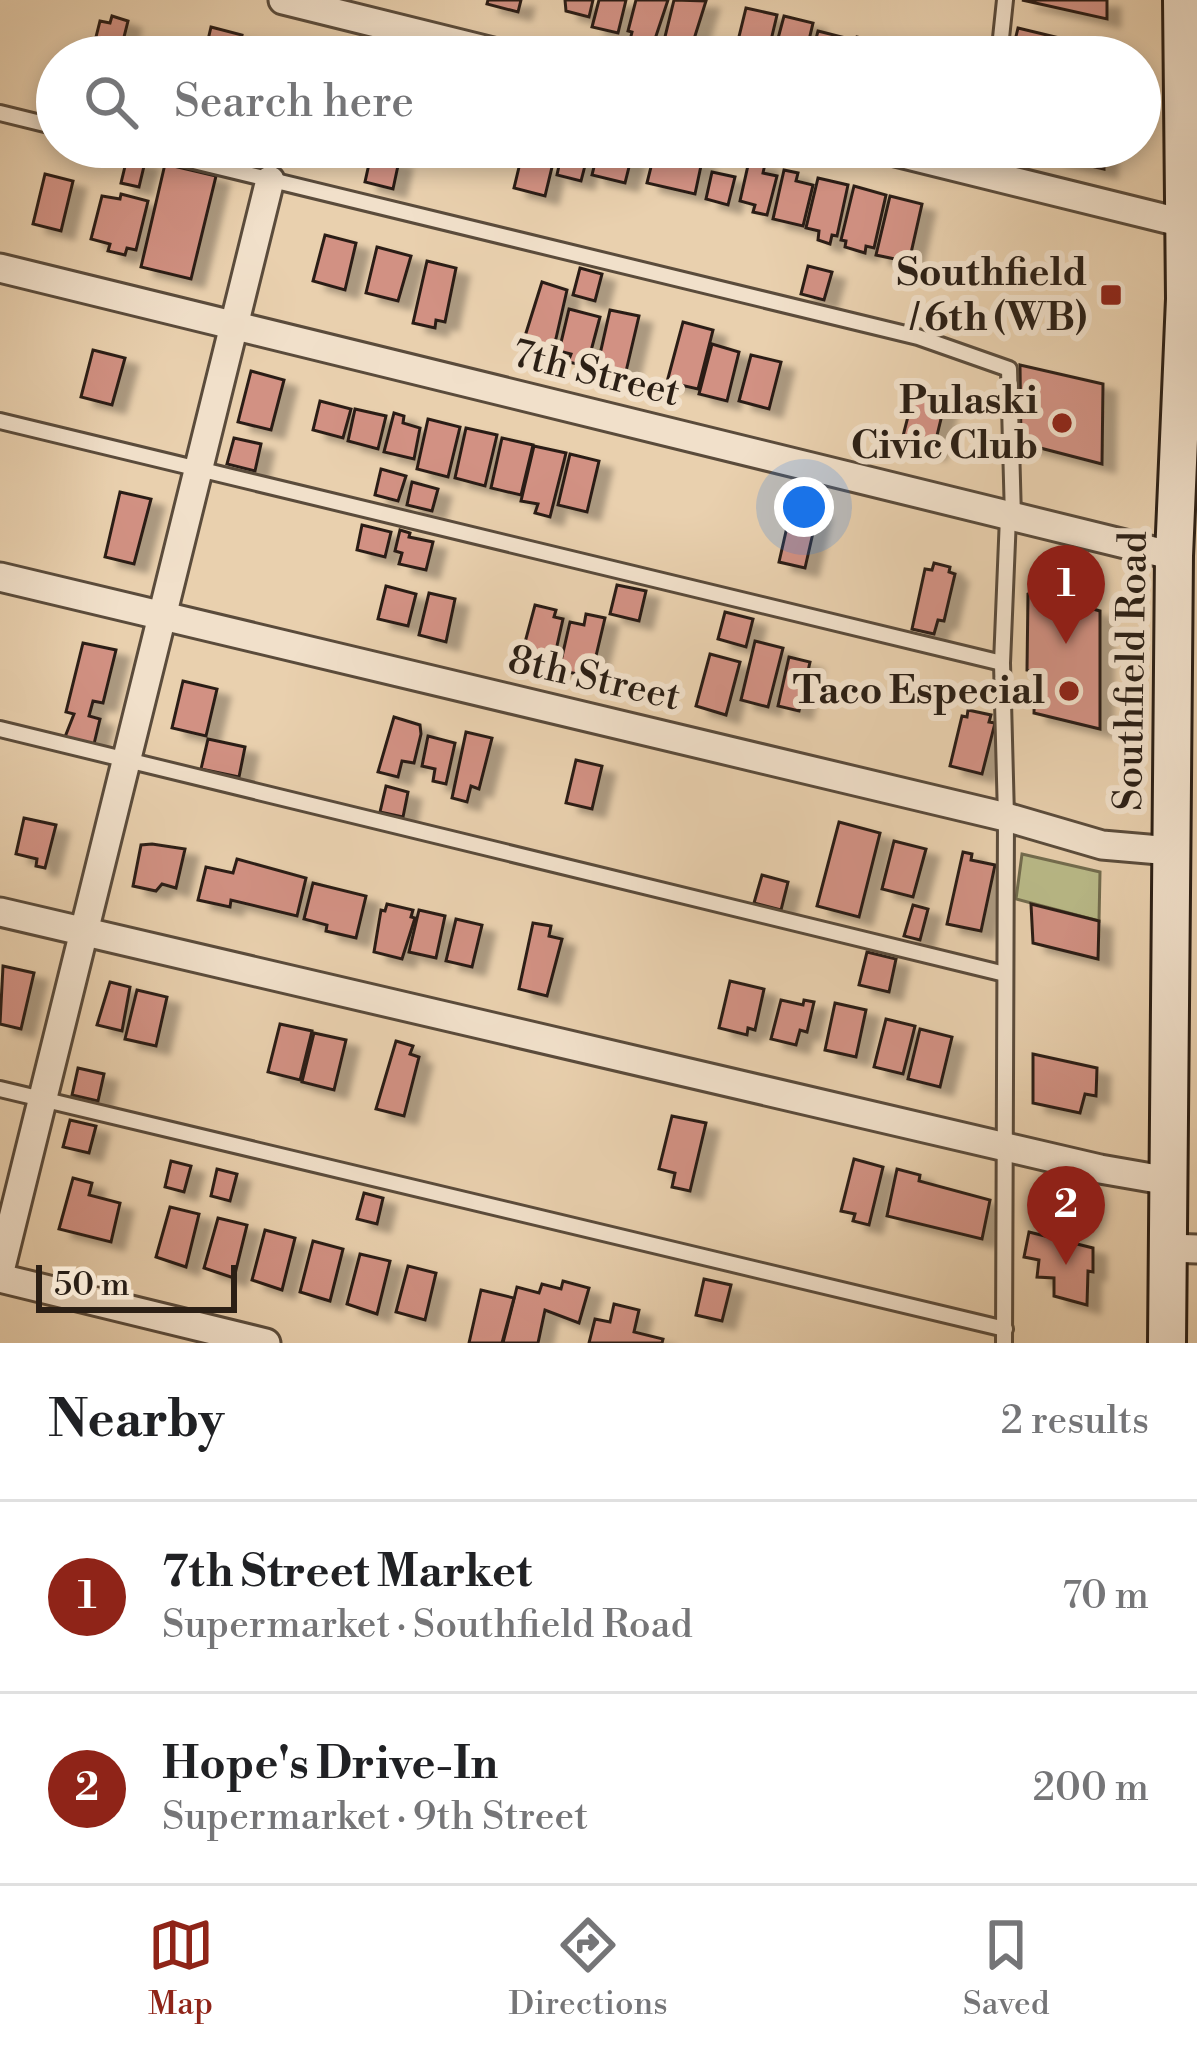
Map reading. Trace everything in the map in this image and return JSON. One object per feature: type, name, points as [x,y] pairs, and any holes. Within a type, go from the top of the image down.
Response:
[{"type":"main road","name":"Southfield Road","points":[[1167,1343],[1183,1248],[1168,1181],[1184,924],[1178,851],[1191,261],[1183,223],[1182,0]]},
{"type":"street","points":[[300,2],[432,36]]},
{"type":"street","points":[[1011,168],[1183,223]]},
{"type":"street","points":[[266,1343],[0,1275],[270,180]]},
{"type":"street","name":"7th Street","points":[[0,268],[1011,517],[1182,579]]},
{"type":"street","name":"8th Street","points":[[0,577],[1006,817],[1102,845],[1178,851]]},
{"type":"street","points":[[0,912],[1005,1148],[1168,1181]]},
{"type":"lane","points":[[1001,36],[1005,0]]},
{"type":"lane","points":[[0,113],[36,122]]},
{"type":"lane","points":[[0,1089],[1005,1336],[1002,662],[1011,517],[1010,369],[918,337],[221,168]]},
{"type":"lane","points":[[0,421],[1002,662]]},
{"type":"lane","points":[[0,730],[1005,974]]},
{"type":"green space","points":[[1022,854],[1100,872],[1099,921],[1016,899]]},
{"type":"building","points":[[488,0],[521,0],[518,12],[487,4]]},
{"type":"building","points":[[565,0],[593,0],[589,17],[566,11]]},
{"type":"building","points":[[599,0],[626,0],[618,33],[592,27]]},
{"type":"building","points":[[636,0],[668,0],[656,36],[631,36],[628,31]]},
{"type":"building","points":[[674,0],[706,1],[695,36],[665,36]]},
{"type":"building","points":[[1022,0],[1107,0],[1107,19]]},
{"type":"building","points":[[746,8],[777,15],[772,36],[739,36]]},
{"type":"building","points":[[112,16],[128,21],[124,36],[96,36],[100,21],[110,23]]},
{"type":"building","points":[[784,16],[813,23],[810,36],[779,36]]},
{"type":"building","points":[[211,27],[242,35],[242,36],[209,36]]},
{"type":"building","points":[[1018,28],[1051,36],[1016,36]]},
{"type":"building","points":[[125,168],[144,168],[139,187],[121,183]]},
{"type":"building","points":[[164,168],[216,176],[191,279],[141,267]]},
{"type":"building","points":[[368,168],[398,168],[393,189],[365,182]]},
{"type":"building","points":[[519,168],[552,168],[545,196],[514,188]]},
{"type":"building","points":[[558,168],[584,168],[581,181],[557,175]]},
{"type":"building","points":[[594,168],[629,168],[625,183],[592,175]]},
{"type":"building","points":[[651,168],[701,168],[695,194],[647,183]]},
{"type":"building","points":[[747,168],[764,168],[763,173],[777,176],[767,215],[753,212],[755,205],[740,201]]},
{"type":"building","points":[[784,170],[798,173],[796,181],[813,185],[803,226],[773,219]]},
{"type":"building","points":[[712,172],[735,177],[728,205],[706,199]]},
{"type":"building","points":[[45,174],[73,181],[61,231],[33,224]]},
{"type":"building","points":[[818,178],[848,185],[837,236],[832,235],[830,244],[818,240],[819,231],[806,228]]},
{"type":"building","points":[[854,186],[886,195],[874,248],[866,246],[865,253],[845,247],[846,241],[841,240]]},
{"type":"building","points":[[121,194],[148,201],[136,250],[127,248],[125,255],[108,251],[110,244],[91,239],[102,196],[120,199]]},
{"type":"building","points":[[890,196],[922,204],[909,262],[876,255]]},
{"type":"building","points":[[325,235],[356,243],[345,290],[313,281]]},
{"type":"building","points":[[377,247],[411,256],[398,301],[366,293]]},
{"type":"building","points":[[427,261],[456,268],[445,322],[436,320],[435,328],[413,323]]},
{"type":"building","points":[[808,266],[832,272],[824,300],[801,294]]},
{"type":"building","points":[[580,268],[602,274],[595,301],[573,295]]},
{"type":"building","points":[[542,282],[567,290],[552,356],[521,349]]},
{"type":"building","points":[[569,309],[600,317],[587,366],[568,362],[571,354],[559,351]]},
{"type":"building","points":[[610,310],[639,316],[624,380],[596,372]]},
{"type":"building","points":[[683,322],[713,330],[698,389],[667,382]]},
{"type":"building","points":[[712,344],[739,352],[727,401],[699,394]]},
{"type":"building","points":[[93,350],[125,358],[112,405],[81,397]]},
{"type":"building","points":[[751,355],[781,362],[769,409],[739,401]]},
{"type":"building","name":"Pulaski Civic Club","points":[[1020,365],[1103,384],[1102,464],[1021,443]]},
{"type":"building","points":[[251,371],[284,380],[271,430],[238,422]]},
{"type":"building","points":[[930,390],[947,394],[933,452],[901,444],[914,393],[929,396]]},
{"type":"building","points":[[320,401],[351,409],[343,438],[313,430]]},
{"type":"building","points":[[355,409],[386,416],[378,449],[348,441]]},
{"type":"building","points":[[394,413],[404,416],[403,423],[420,428],[414,459],[384,452]]},
{"type":"building","points":[[428,419],[460,427],[448,477],[417,469]]},
{"type":"building","points":[[466,428],[497,435],[485,486],[455,478]]},
{"type":"building","points":[[234,438],[261,444],[255,471],[227,464]]},
{"type":"building","points":[[502,438],[533,445],[521,495],[491,488]]},
{"type":"building","points":[[534,446],[566,453],[550,517],[535,513],[538,504],[521,501]]},
{"type":"building","points":[[570,454],[599,461],[587,512],[558,505]]},
{"type":"building","points":[[381,469],[406,476],[398,501],[375,495]]},
{"type":"building","points":[[412,482],[438,489],[432,511],[407,505]]},
{"type":"building","points":[[120,492],[151,499],[134,564],[105,557]]},
{"type":"building","points":[[792,505],[818,511],[805,568],[779,562]]},
{"type":"building","points":[[362,525],[391,532],[385,557],[357,550]]},
{"type":"building","points":[[400,530],[433,542],[426,570],[399,564],[402,553],[395,551]]},
{"type":"building","points":[[934,563],[950,567],[949,572],[955,574],[944,621],[938,620],[934,634],[912,629],[925,569],[932,570]]},
{"type":"building","points":[[617,585],[646,591],[639,621],[610,614]]},
{"type":"building","points":[[386,586],[416,594],[408,626],[378,619]]},
{"type":"building","points":[[429,593],[455,599],[446,642],[419,635]]},
{"type":"building","points":[[1028,594],[1100,611],[1100,729],[1034,713],[1035,672],[1027,670]]},
{"type":"building","points":[[535,605],[556,610],[554,617],[563,619],[552,668],[520,661]]},
{"type":"building","points":[[725,612],[753,619],[746,647],[718,639]]},
{"type":"building","points":[[586,614],[605,618],[591,677],[559,670],[570,622],[584,625]]},
{"type":"building","points":[[755,641],[783,648],[768,707],[741,700]]},
{"type":"building","points":[[83,643],[116,650],[103,703],[93,701],[89,716],[100,719],[94,744],[65,737],[74,714],[66,712]]},
{"type":"building","points":[[710,654],[740,662],[726,715],[696,706]]},
{"type":"building","points":[[789,657],[810,662],[799,711],[778,706]]},
{"type":"building","points":[[183,681],[217,689],[206,736],[172,728]]},
{"type":"building","points":[[968,710],[991,715],[989,722],[995,723],[982,774],[950,766],[962,716],[967,717]]},
{"type":"building","points":[[394,717],[420,725],[421,734],[414,763],[402,761],[398,777],[378,772]]},
{"type":"building","points":[[466,732],[492,738],[479,789],[471,786],[467,802],[452,798]]},
{"type":"building","points":[[428,736],[455,743],[446,784],[433,781],[435,769],[422,766]]},
{"type":"building","points":[[208,739],[245,747],[239,777],[201,769]]},
{"type":"building","points":[[576,760],[602,766],[592,809],[566,803]]},
{"type":"building","points":[[386,786],[408,792],[403,817],[380,812]]},
{"type":"building","points":[[24,818],[56,825],[45,868],[36,866],[37,859],[16,854]]},
{"type":"building","points":[[839,822],[880,833],[859,917],[817,906]]},
{"type":"building","points":[[894,841],[926,849],[913,897],[882,889]]},
{"type":"building","points":[[141,845],[185,849],[176,888],[162,884],[156,891],[133,886]]},
{"type":"building","points":[[963,852],[972,854],[971,860],[995,865],[981,931],[947,924]]},
{"type":"building","points":[[237,859],[306,878],[297,916],[231,900],[230,907],[198,900],[206,867],[233,873]]},
{"type":"building","points":[[762,875],[788,882],[781,910],[754,903]]},
{"type":"building","points":[[313,883],[366,896],[356,938],[326,931],[327,925],[304,919]]},
{"type":"building","points":[[387,904],[413,910],[411,917],[415,918],[402,959],[374,952],[381,910]]},
{"type":"building","points":[[1031,904],[1099,921],[1098,959],[1033,943]]},
{"type":"building","points":[[913,905],[928,909],[920,940],[904,936]]},
{"type":"building","points":[[419,910],[445,916],[436,958],[409,952]]},
{"type":"building","points":[[456,919],[482,925],[472,967],[446,961]]},
{"type":"building","points":[[533,923],[551,926],[549,936],[562,939],[547,996],[519,989]]},
{"type":"building","points":[[867,952],[896,959],[889,992],[859,985]]},
{"type":"building","points":[[3,966],[34,973],[21,1029],[0,1024]]},
{"type":"building","points":[[730,981],[764,989],[755,1030],[748,1028],[747,1035],[719,1028]]},
{"type":"building","points":[[110,982],[130,987],[122,1031],[97,1025]]},
{"type":"building","points":[[137,990],[167,997],[156,1046],[125,1039]]},
{"type":"building","points":[[781,1000],[803,1005],[804,1000],[814,1002],[807,1032],[800,1030],[796,1045],[771,1039]]},
{"type":"building","points":[[835,1003],[866,1010],[856,1057],[825,1050]]},
{"type":"building","points":[[886,1019],[915,1026],[903,1074],[874,1067]]},
{"type":"building","points":[[280,1024],[312,1031],[300,1080],[268,1072]]},
{"type":"building","points":[[920,1029],[952,1037],[940,1087],[908,1079]]},
{"type":"building","points":[[314,1033],[346,1040],[334,1090],[302,1082]]},
{"type":"building","points":[[396,1041],[413,1046],[410,1054],[419,1057],[404,1116],[376,1109]]},
{"type":"building","points":[[1033,1054],[1097,1068],[1096,1096],[1085,1094],[1080,1113],[1033,1103]]},
{"type":"building","points":[[78,1068],[104,1074],[98,1101],[72,1095]]},
{"type":"building","points":[[672,1116],[706,1123],[690,1191],[672,1187],[675,1173],[659,1169]]},
{"type":"building","points":[[70,1120],[96,1126],[89,1153],[63,1147]]},
{"type":"building","points":[[854,1159],[883,1167],[869,1225],[841,1211]]},
{"type":"building","points":[[171,1161],[191,1166],[184,1192],[165,1187]]},
{"type":"building","points":[[217,1169],[237,1174],[230,1201],[211,1196]]},
{"type":"building","points":[[897,1169],[920,1175],[919,1181],[990,1200],[982,1239],[887,1216]]},
{"type":"building","points":[[73,1178],[92,1183],[89,1195],[120,1203],[111,1242],[59,1229]]},
{"type":"building","points":[[364,1193],[383,1198],[377,1224],[357,1219]]},
{"type":"building","points":[[170,1207],[199,1214],[186,1267],[156,1257]]},
{"type":"building","points":[[218,1218],[247,1225],[234,1278],[204,1268]]},
{"type":"building","points":[[265,1230],[295,1238],[282,1290],[252,1280]]},
{"type":"building","points":[[1029,1232],[1093,1248],[1087,1305],[1054,1296],[1054,1278],[1037,1277],[1039,1260],[1024,1257]]},
{"type":"building","points":[[313,1241],[343,1249],[330,1301],[300,1292]]},
{"type":"building","points":[[360,1254],[390,1261],[377,1314],[347,1304]]},
{"type":"building","points":[[408,1266],[436,1273],[425,1320],[396,1312]]},
{"type":"building","points":[[704,1279],[731,1285],[722,1321],[696,1315]]},
{"type":"building","points":[[563,1281],[589,1288],[579,1323],[545,1310],[538,1343],[503,1343],[517,1287],[539,1293],[542,1284],[561,1289]]},
{"type":"building","points":[[481,1290],[514,1298],[502,1343],[469,1343]]},
{"type":"building","points":[[614,1304],[639,1310],[634,1332],[663,1339],[662,1343],[589,1343],[595,1319],[610,1322]]},
{"type":"place","name":"Southfield / 6th (WB)","points":[[1111,295]]},
{"type":"place","name":"Pulaski Civic Club","points":[[1062,423]]},
{"type":"place","name":"7th Street Market","points":[[1066,644]]},
{"type":"place","name":"Taco Especial","points":[[1069,691]]},
{"type":"place","name":"Hope's Drive-In","points":[[1066,1265]]}]
